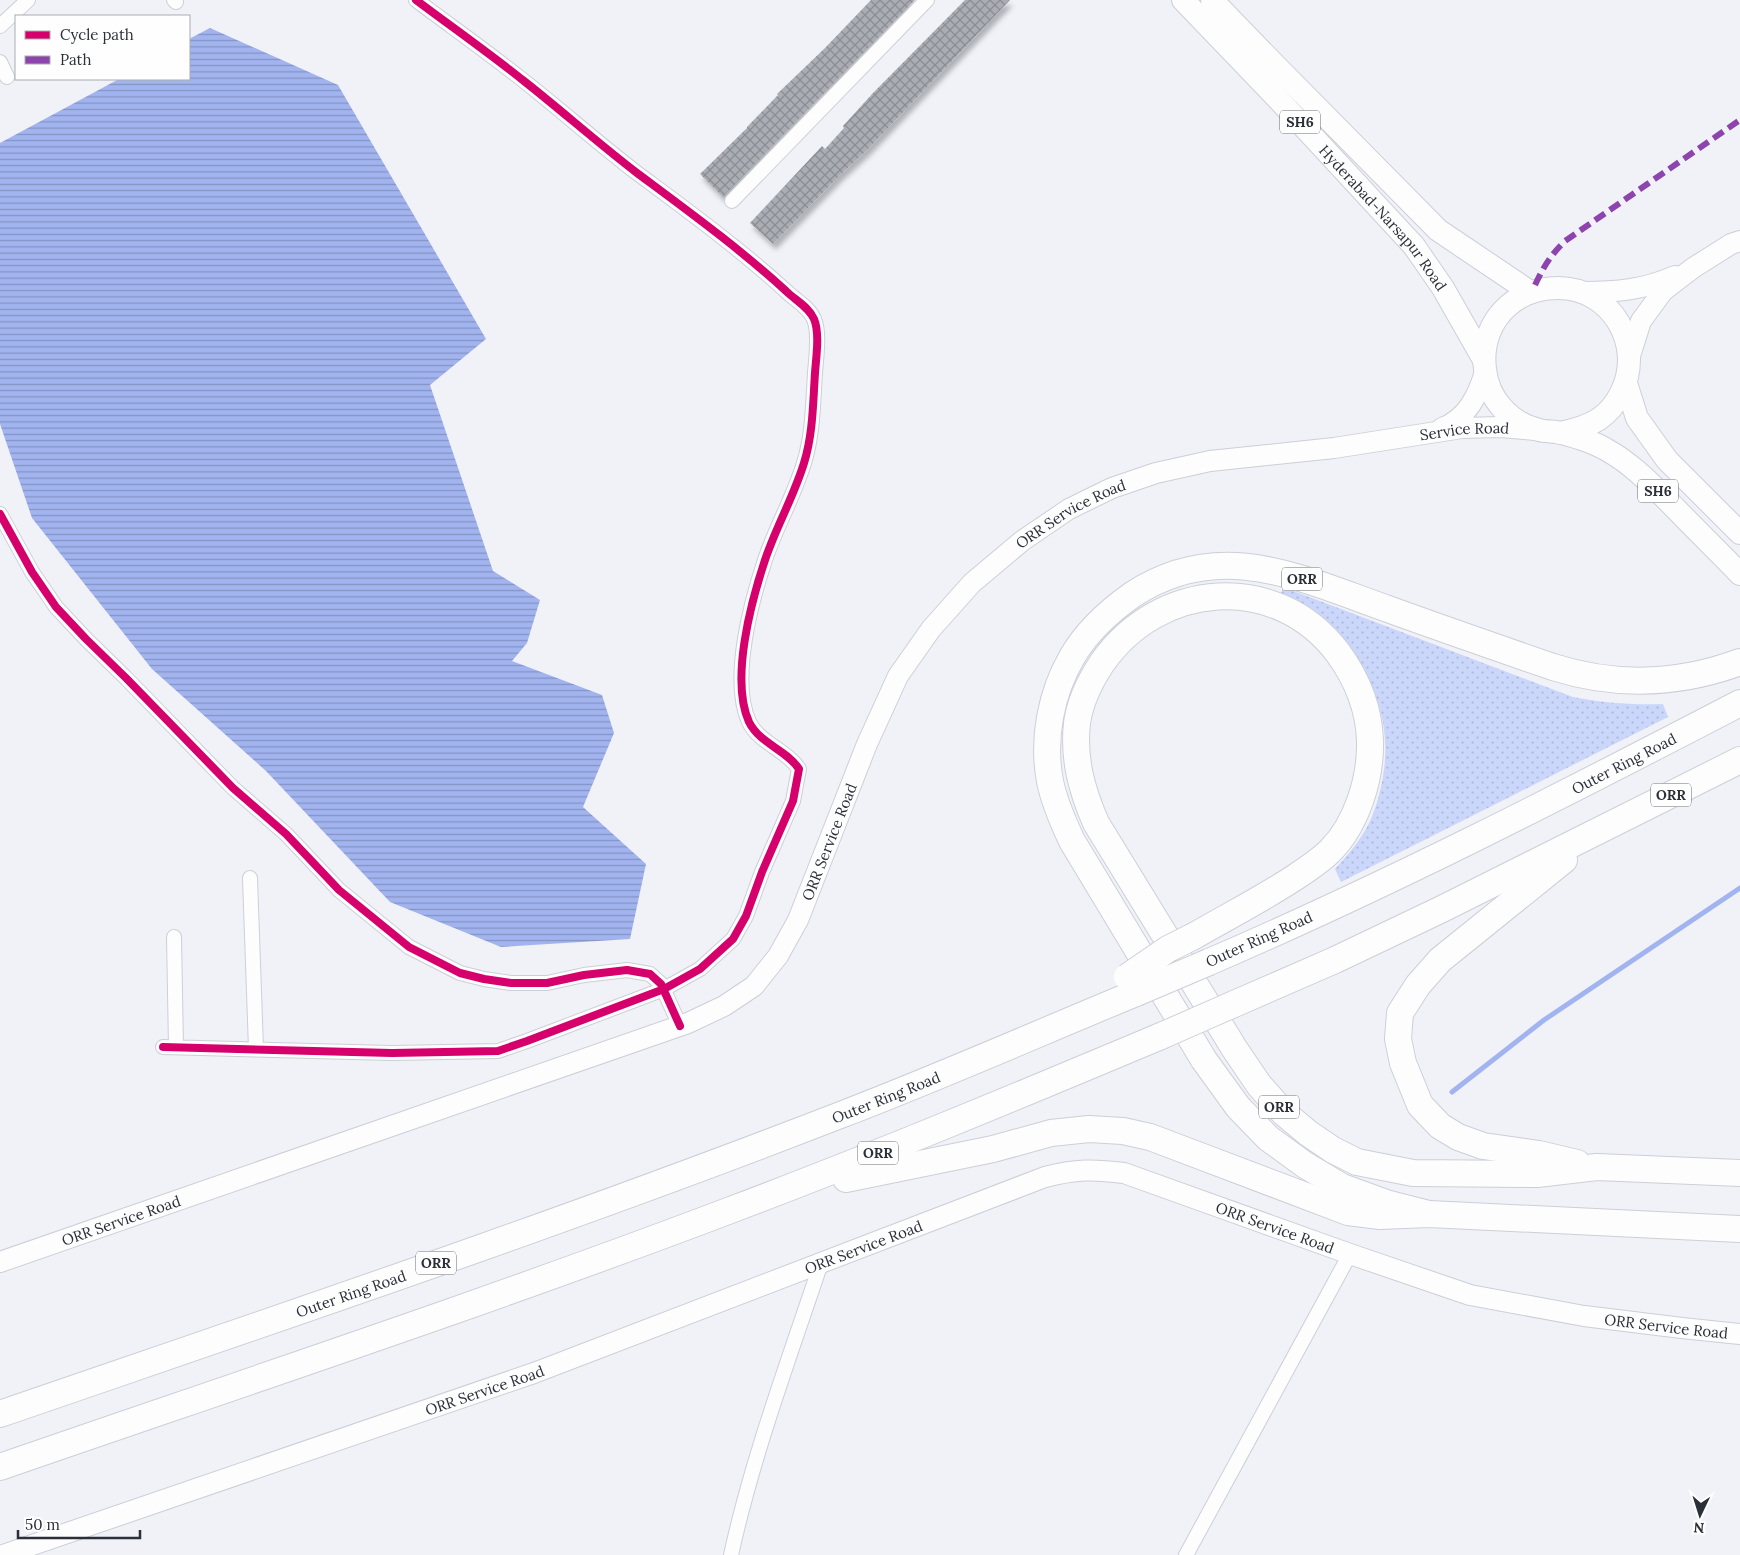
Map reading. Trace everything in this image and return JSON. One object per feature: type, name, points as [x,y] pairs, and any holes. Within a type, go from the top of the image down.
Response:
[{"type":"highway","name":"ORR","points":[[1429,1214],[1386,1203],[1342,1187],[1305,1165],[1268,1138],[1238,1107],[1204,1060],[1072,841],[1060,813],[1050,781],[1047,750],[1049,720],[1055,694],[1064,671],[1077,648],[1092,628],[1121,603],[1167,576],[1194,568],[1222,565],[1248,566],[1298,578],[1576,675],[1599,679],[1656,681],[1689,676],[1740,662]]},
{"type":"highway","name":"ORR","points":[[1132,985],[1168,950],[1194,936],[1274,890],[1330,851],[1345,833],[1357,809],[1365,781],[1370,751],[1369,724],[1362,696],[1349,668],[1331,644],[1308,624],[1286,609],[1259,600],[1230,596],[1202,597],[1174,605],[1150,618],[1128,633],[1111,651],[1096,672],[1084,696],[1078,722],[1076,747],[1078,770],[1085,797],[1096,824],[1238,1056],[1259,1085],[1284,1113],[1308,1133],[1333,1150],[1357,1162],[1413,1173],[1537,1174],[1596,1167]]},
{"type":"highway","name":"Outer Ring Road","points":[[0,1414],[437,1263],[712,1164],[845,1113],[1089,1013],[1132,985],[1209,962],[1315,915],[1438,856],[1740,703]]},
{"type":"highway","name":"ORR","points":[[0,1467],[463,1307],[777,1192],[992,1107],[1335,960],[1426,917],[1740,760]]},
{"type":"highway","points":[[1601,830],[1440,960],[1418,985],[1400,1013],[1398,1039],[1403,1062],[1420,1105],[1440,1126],[1458,1137],[1483,1146],[1539,1154],[1596,1167],[1740,1173]]},
{"type":"highway","name":"ORR","points":[[777,1192],[993,1149],[1051,1134],[1089,1129],[1122,1131],[1150,1137],[1348,1212],[1380,1216],[1429,1214],[1740,1229]]},
{"type":"main road","name":"Hyderabad-Narsapur Road","points":[[1183,0],[1279,100],[1414,246],[1443,288],[1485,366]]},
{"type":"main road","name":"Hyderabad-Narsapur Road","points":[[1212,0],[1438,230],[1530,292]]},
{"type":"main road","points":[[1630,356],[1641,321],[1663,291],[1693,268],[1731,244],[1740,241]]},
{"type":"main road","points":[[1582,292],[1620,292],[1658,284],[1693,268]]},
{"type":"main road","name":"SH6","points":[[1550,432],[1582,428],[1601,418],[1616,402],[1626,383],[1630,356],[1627,340],[1620,324],[1610,311],[1597,300],[1582,292],[1565,288],[1547,288],[1530,292],[1504,310],[1494,323],[1487,338],[1485,366],[1488,386],[1497,402],[1509,415],[1523,425],[1550,432],[1584,440],[1607,450],[1627,463],[1646,479],[1740,574]]},
{"type":"main road","name":"Service Road","points":[[1424,435],[1446,426],[1466,412],[1479,392],[1485,366]]},
{"type":"main road","name":"SH6","points":[[1626,383],[1637,418],[1667,460],[1740,533]]},
{"type":"main road","name":"Service Road","points":[[1424,435],[1462,428],[1501,427],[1550,432]]},
{"type":"main road","name":"ORR Service Road","points":[[0,1262],[680,1026],[724,1006],[754,986],[778,956],[798,920],[867,744],[898,676],[930,629],[966,590],[1022,541],[1069,509],[1112,488],[1156,473],[1210,461],[1334,448],[1424,435]]},
{"type":"main road","name":"ORR Service Road","points":[[3,1555],[534,1373],[1045,1177],[1071,1171],[1097,1169],[1124,1173],[1470,1295],[1584,1316],[1740,1334]]},
{"type":"street","points":[[0,26],[28,0]]},
{"type":"street","points":[[174,937],[170,1047],[392,1053],[498,1050],[527,1042],[664,989],[700,969],[718,955],[733,939],[746,916],[762,872],[792,802],[799,769],[786,755],[763,739],[750,724],[741,688],[742,664],[745,639],[763,566],[801,471],[811,434],[817,345],[816,321],[810,312],[764,271],[705,223],[635,171],[523,80],[416,0]]},
{"type":"street","points":[[732,201],[926,0]]},
{"type":"street","points":[[0,62],[7,77]]},
{"type":"street","points":[[0,514],[32,572],[56,607],[86,639],[233,788],[286,834],[339,890],[409,947],[460,973],[512,983],[547,983],[584,975],[628,970],[650,974],[664,989],[680,1026]]},
{"type":"street","points":[[250,878],[256,1049]]},
{"type":"street","points":[[1186,1555],[1350,1254]]},
{"type":"street","points":[[731,1555],[737,1527],[766,1426],[821,1263]]},
{"type":"shaded area","points":[[1283,587],[1573,697],[1617,703],[1663,704],[1668,717],[1341,882],[1335,869],[1352,850],[1364,832],[1372,817],[1379,795],[1385,754],[1382,716],[1368,680],[1346,645],[1313,612],[1281,594]]},
{"type":"water","points":[[210,28],[338,85],[486,339],[430,385],[493,571],[540,600],[527,643],[512,661],[602,695],[614,733],[583,807],[646,864],[630,939],[501,947],[390,902],[266,771],[152,669],[32,518],[0,424],[0,143],[117,80],[190,80],[190,38]]},
{"type":"building","points":[[871,0],[915,0],[723,197],[700,174]]},
{"type":"building","points":[[965,0],[1010,0],[867,150],[773,244],[750,223],[822,146],[825,149],[873,93]]},
{"type":"waterway","points":[[1452,1092],[1544,1020],[1740,888]]},
{"type":"marked path","points":[[1535,285],[1541,272],[1565,241],[1740,120]]},
{"type":"cycle path","points":[[163,1047],[392,1053],[498,1051],[664,989],[700,969],[733,939],[746,916],[762,872],[793,801],[799,769],[788,757],[766,742],[749,722],[744,705],[742,663],[749,619],[760,577],[769,548],[800,475],[807,452],[812,418],[817,346],[817,331],[814,319],[805,307],[732,245],[623,162],[511,71],[416,0]]},
{"type":"cycle path","points":[[0,514],[32,572],[56,607],[86,639],[233,788],[286,834],[339,890],[409,947],[460,973],[511,983],[547,983],[584,975],[627,970],[650,974],[661,984],[680,1026]]}]
